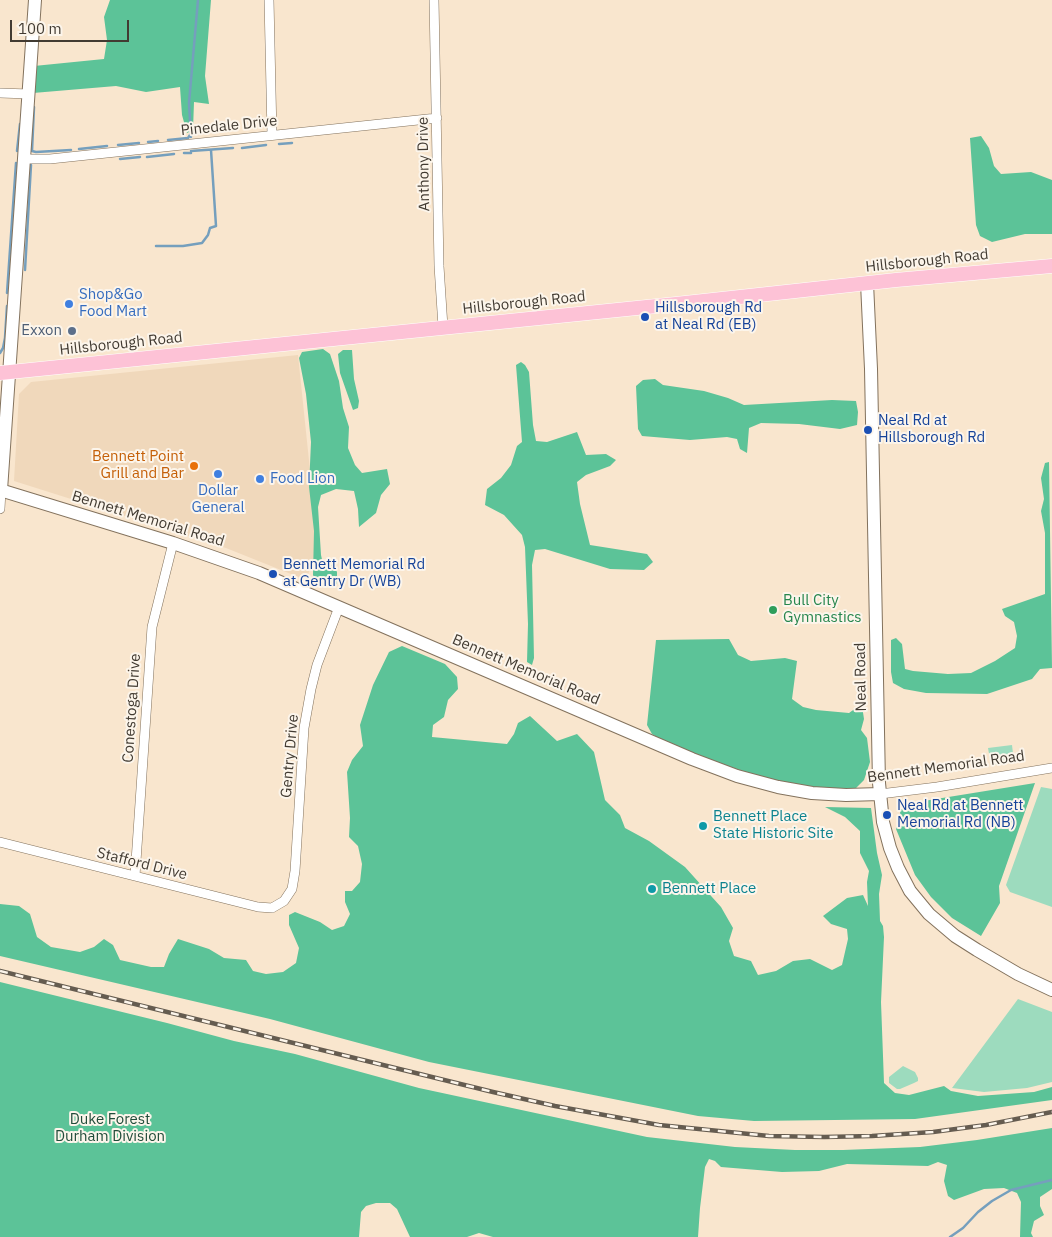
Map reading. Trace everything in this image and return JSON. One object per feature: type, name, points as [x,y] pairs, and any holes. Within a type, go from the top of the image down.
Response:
[{"type":"main road","name":"Hillsborough Road","points":[[5,373],[868,283],[1052,266]]},
{"type":"street","points":[[0,509],[5,373],[24,159],[35,0]]},
{"type":"street","points":[[269,0],[272,135]]},
{"type":"street","name":"Anthony Drive","points":[[434,0],[440,275],[443,327]]},
{"type":"street","points":[[0,93],[29,94]]},
{"type":"street","name":"Pinedale Drive","points":[[24,159],[56,158],[437,118]]},
{"type":"street","name":"Neal Road","points":[[868,283],[880,794],[883,822],[894,858],[910,891],[923,907],[948,931],[976,950],[1018,974],[1052,990]]},
{"type":"street","name":"Bennett Memorial Road","points":[[1,490],[173,543],[259,573],[675,752],[737,776],[778,787],[812,793],[880,794],[937,787],[1052,768]]},
{"type":"street","name":"Conestoga Drive","points":[[134,876],[152,627],[173,543]]},
{"type":"street","name":"Gentry Drive","points":[[278,905],[288,897],[292,889],[295,871],[304,728],[311,689],[317,665],[339,607]]},
{"type":"street","name":"Stafford Drive","points":[[0,842],[258,907],[272,908],[278,905]]},
{"type":"shaded area","points":[[298,355],[318,547],[306,580],[226,548],[14,481],[19,394],[31,382]]},
{"type":"green space","points":[[110,0],[211,0],[205,76],[209,104],[194,102],[193,130],[187,133],[182,115],[180,87],[146,92],[116,86],[33,93],[34,66],[104,59],[107,40],[104,17]]},
{"type":"green space","points":[[981,136],[989,148],[994,166],[1001,174],[1031,172],[1052,180],[1052,234],[1025,234],[992,242],[980,236],[976,225],[970,138]]},
{"type":"green space","points":[[323,349],[330,354],[339,381],[343,408],[349,427],[348,448],[355,465],[362,473],[387,469],[390,484],[381,495],[376,513],[359,527],[354,491],[336,489],[321,495],[318,507],[321,555],[323,564],[333,565],[337,572],[337,584],[329,587],[317,583],[313,575],[314,531],[309,487],[311,442],[306,394],[299,358],[302,352]]},
{"type":"green space","points":[[343,350],[352,350],[354,379],[359,401],[358,408],[353,410],[340,373],[338,354]]},
{"type":"green space","points":[[521,362],[529,372],[536,441],[547,442],[577,432],[586,455],[606,454],[616,460],[610,466],[586,475],[577,482],[580,504],[590,545],[647,554],[653,562],[644,570],[610,569],[545,549],[535,550],[532,565],[534,658],[532,665],[527,662],[528,624],[525,547],[522,535],[504,515],[485,505],[487,489],[501,478],[511,465],[517,446],[522,442],[516,365]]},
{"type":"green space","points":[[655,379],[663,385],[704,391],[744,405],[832,400],[856,401],[858,412],[857,425],[840,429],[799,424],[761,423],[749,428],[747,453],[740,449],[737,439],[727,437],[690,440],[642,436],[638,429],[636,386],[643,380]]},
{"type":"green space","points":[[1049,462],[1052,668],[1040,669],[1032,679],[987,694],[926,693],[904,689],[893,683],[891,640],[896,638],[902,644],[905,669],[948,674],[971,673],[1015,648],[1017,636],[1014,622],[1005,616],[1002,609],[1045,594],[1045,533],[1041,511],[1044,499],[1041,478],[1045,463]]},
{"type":"green space","points":[[729,639],[738,655],[751,661],[785,658],[797,661],[792,699],[803,707],[849,713],[862,706],[864,719],[861,730],[867,738],[870,762],[864,780],[854,790],[794,789],[671,746],[652,734],[647,725],[656,640]]},
{"type":"green space","points":[[402,646],[445,664],[457,677],[458,689],[448,700],[444,717],[433,725],[432,737],[507,744],[514,734],[518,723],[530,716],[557,741],[577,734],[594,752],[605,800],[620,815],[625,828],[649,841],[685,867],[721,907],[733,928],[729,941],[734,956],[751,961],[758,975],[776,971],[793,961],[810,959],[832,970],[842,965],[848,939],[847,929],[831,924],[823,916],[847,898],[863,895],[868,906],[867,882],[869,871],[860,853],[860,831],[845,817],[825,807],[871,808],[882,875],[879,894],[880,921],[883,926],[884,937],[881,1002],[884,1083],[895,1093],[909,1095],[944,1086],[951,1091],[978,1096],[1034,1092],[1052,1087],[1052,1100],[915,1119],[754,1121],[698,1116],[429,1062],[270,1019],[0,956],[0,904],[19,906],[30,914],[37,937],[51,947],[80,952],[94,947],[104,939],[113,945],[120,960],[151,967],[164,967],[178,939],[209,949],[224,958],[246,960],[253,971],[266,974],[283,972],[296,963],[299,948],[289,925],[289,915],[295,912],[320,922],[332,930],[344,926],[350,914],[345,902],[345,891],[352,891],[360,882],[362,864],[358,846],[349,837],[350,818],[347,772],[352,760],[363,746],[360,725],[373,685],[389,652]]},
{"type":"green space","points":[[1012,745],[1014,762],[991,765],[988,748]]},
{"type":"green space","points":[[1035,783],[999,886],[1000,903],[981,936],[952,918],[931,897],[915,875],[896,829],[901,818],[899,805]]},
{"type":"green space","points":[[1041,787],[1052,789],[1052,907],[1010,892],[1006,885]]},
{"type":"green space","name":"Duke Forest Durham Division","points":[[0,982],[234,1041],[295,1054],[419,1088],[647,1137],[735,1147],[843,1150],[920,1147],[1052,1128],[1052,1189],[1040,1197],[1040,1206],[1044,1215],[1034,1221],[1031,1233],[1033,1237],[1020,1237],[1021,1202],[1017,1193],[1004,1188],[984,1189],[954,1200],[948,1196],[944,1181],[947,1165],[938,1162],[928,1166],[847,1164],[819,1171],[782,1172],[721,1167],[715,1161],[709,1159],[705,1167],[698,1237],[493,1237],[479,1233],[467,1237],[410,1237],[397,1209],[390,1203],[376,1203],[366,1206],[361,1212],[359,1237],[0,1237]]},
{"type":"green space","points":[[1018,999],[1052,1012],[1052,1082],[1027,1088],[984,1092],[952,1088]]},
{"type":"green space","points":[[903,1066],[915,1072],[918,1081],[897,1089],[889,1083],[889,1077]]},
{"type":"waterway","points":[[191,137],[189,103],[198,0]]},
{"type":"waterway","points":[[34,107],[32,151],[71,150]]},
{"type":"waterway","points":[[17,151],[20,124]]},
{"type":"waterway","points":[[168,140],[188,138],[190,135]]},
{"type":"waterway","points":[[148,142],[158,141]]},
{"type":"waterway","points":[[118,145],[139,143]]},
{"type":"waterway","points":[[279,144],[292,143]]},
{"type":"waterway","points":[[242,148],[266,145]]},
{"type":"waterway","points":[[79,149],[107,146]]},
{"type":"waterway","points":[[191,151],[233,148]]},
{"type":"waterway","points":[[156,246],[183,246],[202,243],[208,235],[210,228],[216,226],[211,150]]},
{"type":"waterway","points":[[184,153],[191,153]]},
{"type":"waterway","points":[[147,157],[174,154]]},
{"type":"waterway","points":[[120,159],[140,157]]},
{"type":"waterway","points":[[7,293],[16,163]]},
{"type":"waterway","points":[[25,270],[31,165]]},
{"type":"waterway","points":[[0,353],[5,338],[7,306]]},
{"type":"waterway","points":[[950,1237],[963,1228],[992,1201],[1011,1190],[1052,1180]]},
{"type":"railway","points":[[0,971],[493,1092],[555,1106],[659,1125],[769,1136],[872,1136],[933,1132],[986,1125],[1052,1112]]},
{"type":"place","name":"Shop&Go Food Mart","points":[[69,304]]},
{"type":"place","name":"Hillsborough Rd at Neal Rd (EB)","points":[[645,317]]},
{"type":"place","name":"Exxon","points":[[72,331]]},
{"type":"place","name":"Neal Rd at Hillsborough Rd","points":[[868,430]]},
{"type":"place","name":"Bennett Point Grill and Bar","points":[[194,466]]},
{"type":"place","name":"Dollar General","points":[[218,474]]},
{"type":"place","name":"Food Lion","points":[[260,479]]},
{"type":"place","name":"Bennett Memorial Rd at Gentry Dr (WB)","points":[[273,574]]},
{"type":"place","name":"Bull City Gymnastics","points":[[773,610]]},
{"type":"place","name":"Neal Rd at Bennett Memorial Rd (NB)","points":[[887,815]]},
{"type":"place","name":"Bennett Place State Historic Site","points":[[703,826]]},
{"type":"place","name":"Bennett Place","points":[[652,889]]}]
